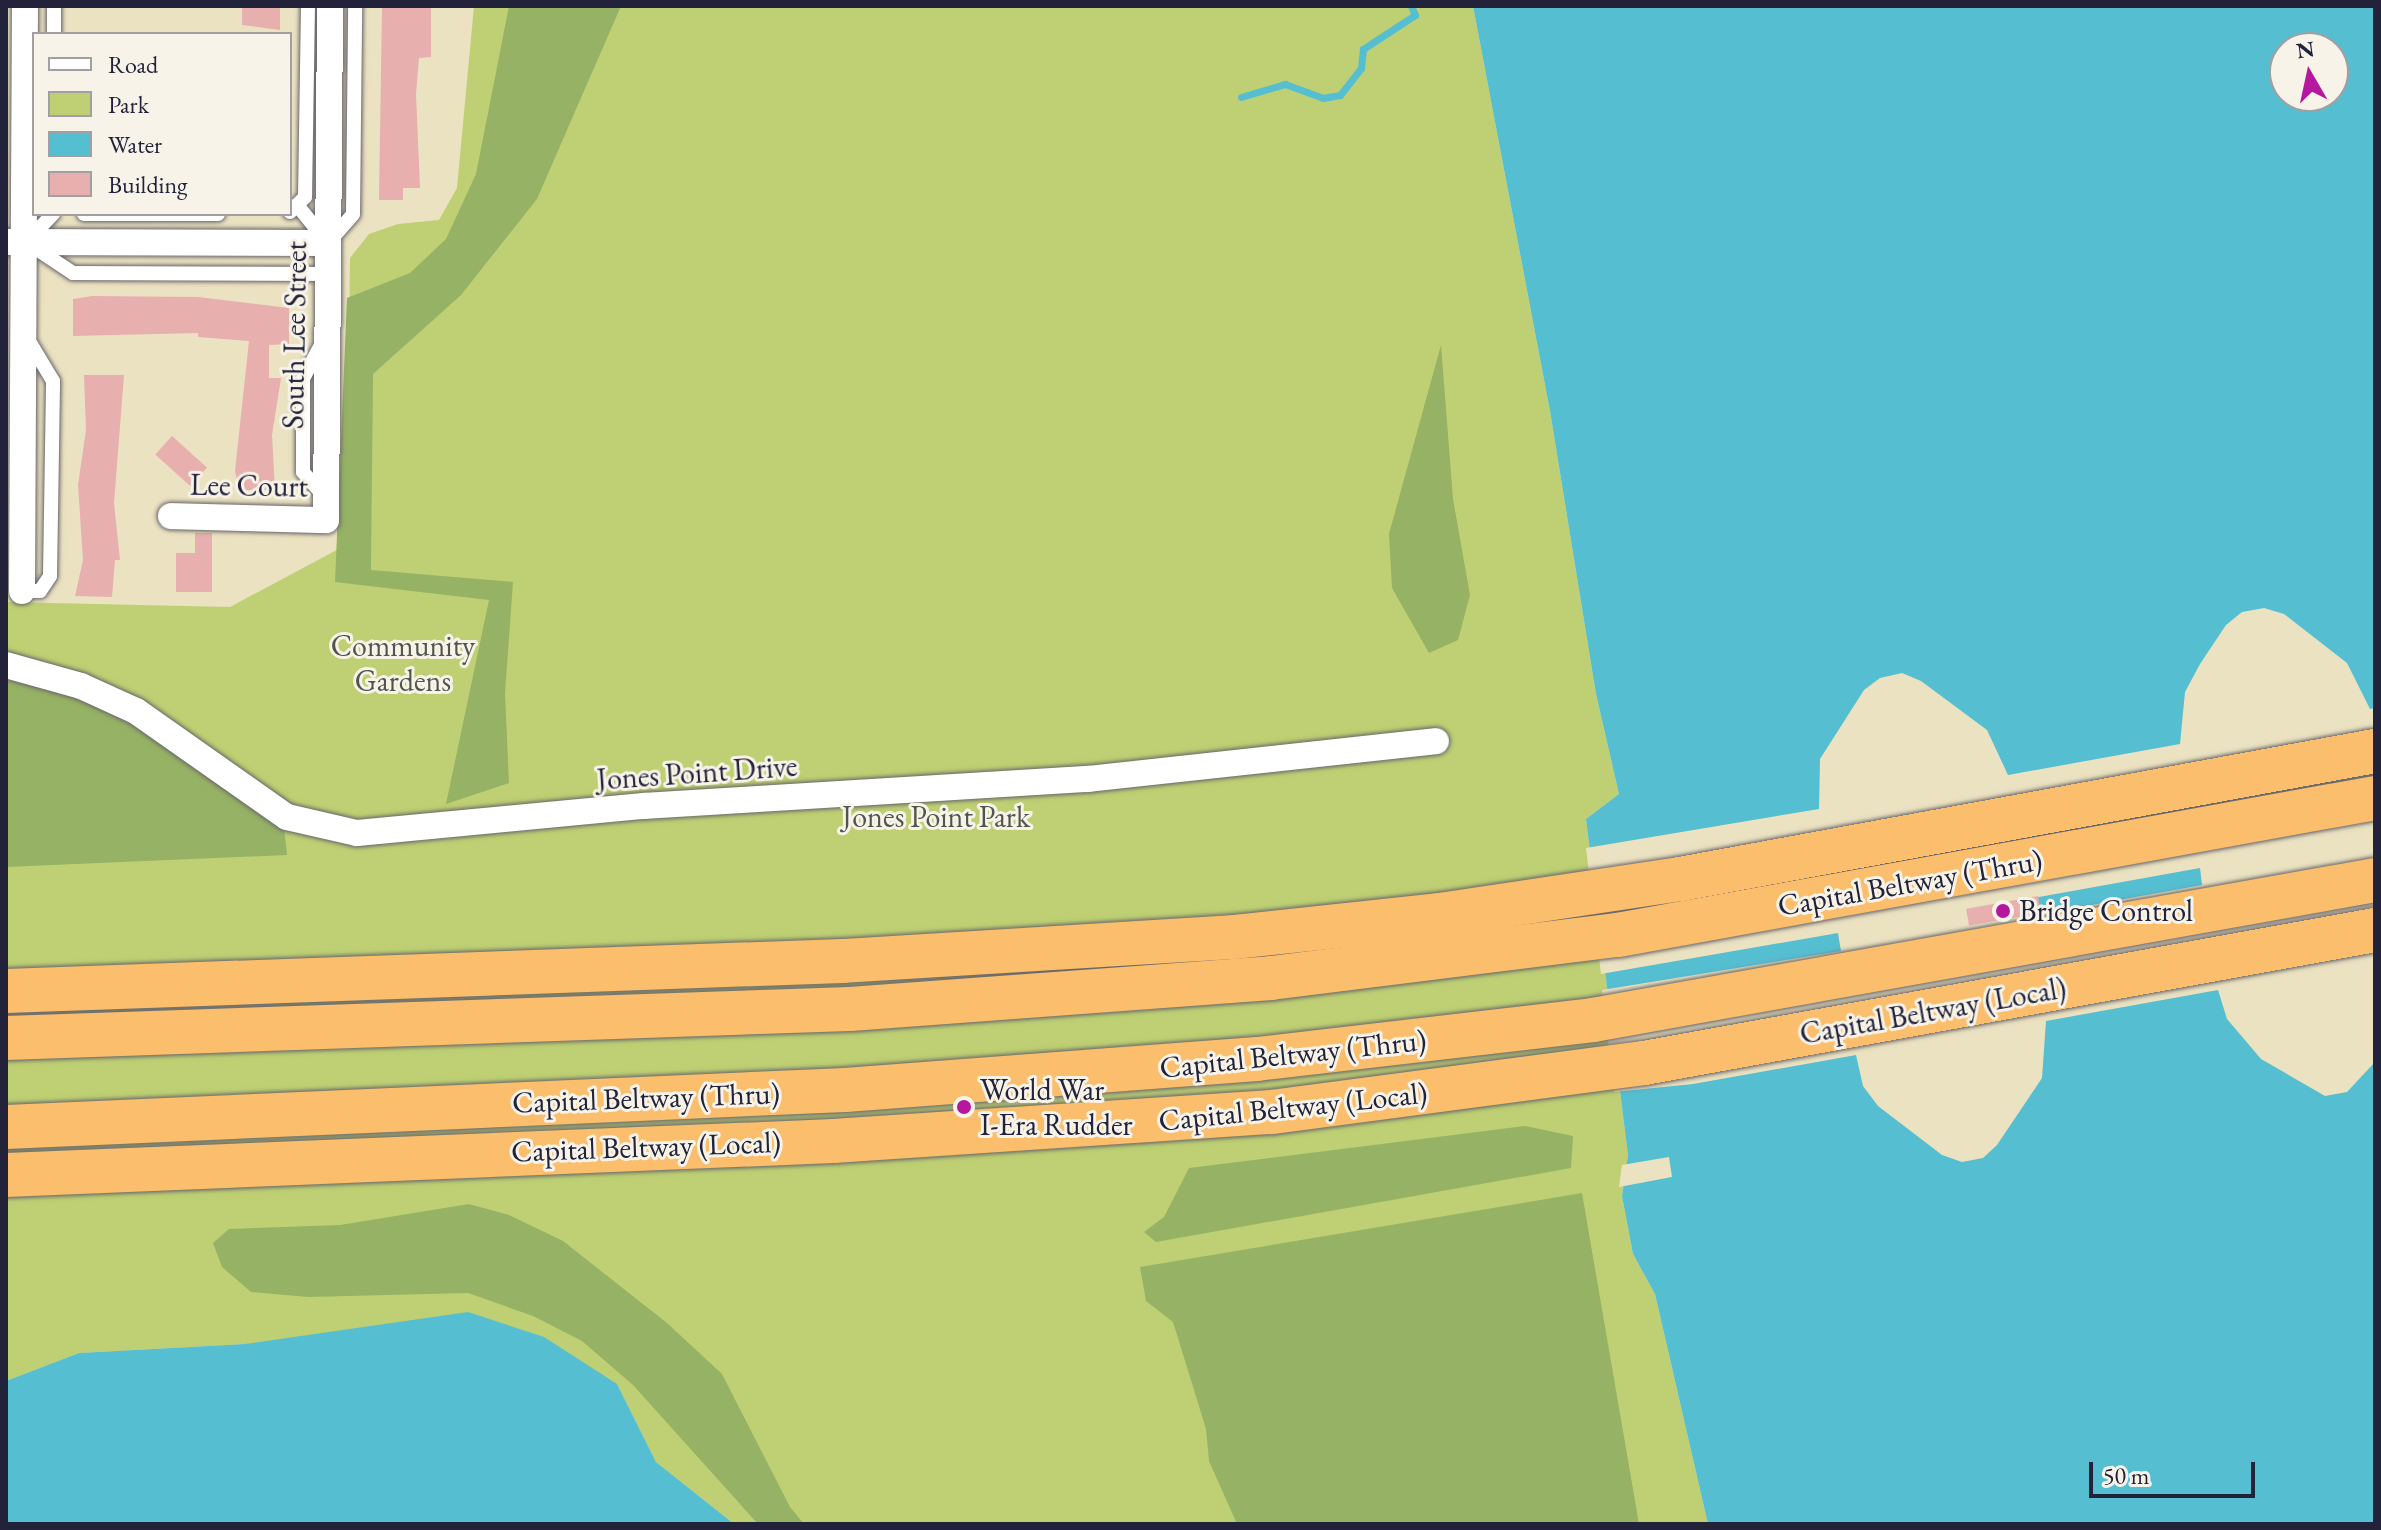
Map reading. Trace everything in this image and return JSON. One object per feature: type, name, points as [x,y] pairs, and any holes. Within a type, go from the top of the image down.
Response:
[{"type":"highway","points":[[6,991],[842,961],[1234,937],[1639,886],[2372,752]]},
{"type":"highway","name":"Capital Beltway (Thru)","points":[[6,1038],[850,1009],[1271,978],[1618,935],[2375,798]]},
{"type":"highway","name":"Capital Beltway (Thru)","points":[[6,1127],[860,1089],[1257,1059],[1593,1020],[2375,880]]},
{"type":"highway","name":"Capital Beltway (Local)","points":[[6,1175],[833,1141],[1272,1112],[1644,1063],[2375,930]]},
{"type":"street","points":[[22,591],[25,335],[16,242],[21,199],[25,6]]},
{"type":"street","name":"South Lee Street","points":[[326,509],[330,6]]},
{"type":"street","points":[[16,242],[328,243]]},
{"type":"street","name":"Lee Court","points":[[171,516],[326,509]]},
{"type":"street","name":"Jones Point Drive","points":[[6,665],[81,686],[136,711],[287,817],[357,833],[644,806],[1088,779],[1436,741]]},
{"type":"lane","points":[[54,6],[54,32]]},
{"type":"lane","points":[[308,6],[305,197],[294,209],[328,243],[353,214],[355,6]]},
{"type":"lane","points":[[50,216],[16,242],[73,273],[327,274]]},
{"type":"green space","name":"Jones Point Park","points":[[474,6],[1473,6],[1550,411],[1596,694],[1619,794],[1586,819],[1628,1155],[1622,1196],[1633,1254],[1655,1294],[1708,1524],[734,1524],[656,1462],[617,1384],[245,1344],[79,1353],[6,1381],[6,602],[230,607],[346,545],[350,258],[369,234],[398,224],[439,220],[457,188]]},
{"type":"green space","points":[[509,6],[621,6],[537,199],[461,295],[373,374],[371,570],[513,582],[505,693],[509,783],[446,804],[489,600],[335,582],[347,298],[410,273],[446,239],[476,174]]},
{"type":"green space","points":[[1441,345],[1453,499],[1470,595],[1458,640],[1429,653],[1392,588],[1389,534]]},
{"type":"green space","points":[[6,680],[44,687],[117,714],[284,827],[287,855],[6,867]]},
{"type":"green space","points":[[1525,1126],[1573,1136],[1571,1168],[1156,1242],[1144,1232],[1164,1217],[1189,1168]]},
{"type":"green space","points":[[1582,1193],[1639,1524],[1237,1524],[1209,1461],[1206,1429],[1173,1322],[1146,1301],[1140,1267]]},
{"type":"green space","points":[[469,1204],[509,1215],[563,1241],[667,1323],[722,1374],[790,1507],[804,1524],[758,1524],[633,1385],[582,1341],[533,1316],[468,1293],[308,1297],[251,1292],[222,1267],[213,1243],[229,1229],[340,1225]]},
{"type":"water","points":[[1473,6],[2375,6],[2375,1524],[1708,1524],[1655,1294],[1633,1254],[1622,1196],[1628,1155],[1586,819],[1619,794],[1596,694],[1550,411]]},
{"type":"water","points":[[468,1312],[544,1337],[617,1384],[656,1462],[734,1524],[6,1524],[6,1381],[79,1353],[245,1344]]},
{"type":"pier","points":[[2264,608],[2284,614],[2347,663],[2370,709],[2375,708],[2375,1062],[2347,1092],[2325,1096],[2261,1059],[2227,1019],[2218,990],[2046,1021],[2042,1078],[1997,1145],[1983,1158],[1962,1162],[1942,1155],[1878,1106],[1863,1086],[1856,1055],[1693,1084],[1614,1092],[1602,990],[1841,951],[1838,933],[1601,974],[1586,848],[1819,809],[1820,759],[1864,690],[1880,678],[1902,673],[1921,681],[1987,730],[2008,775],[2180,744],[2185,692],[2226,625],[2242,612]],"holes":[[[2200,868],[2202,885],[2030,916],[2028,899]]]},
{"type":"pier","points":[[1669,1157],[1672,1177],[1619,1187],[1622,1165]]},
{"type":"building","points":[[242,6],[280,6],[280,30],[242,25]]},
{"type":"building","points":[[382,6],[431,6],[431,57],[419,58],[416,94],[420,188],[403,188],[403,200],[379,200]]},
{"type":"building","points":[[92,296],[198,297],[289,308],[289,344],[269,345],[269,378],[281,378],[272,435],[275,490],[239,490],[235,471],[249,341],[198,337],[198,333],[73,336],[73,299]]},
{"type":"building","points":[[84,375],[124,375],[114,503],[120,560],[115,560],[112,597],[75,596],[83,560],[78,485],[86,430]]},
{"type":"building","points":[[172,436],[207,467],[190,486],[155,455]]},
{"type":"building","points":[[195,533],[212,533],[212,592],[176,592],[176,553],[195,553]]},
{"type":"building","name":"Bridge Control","points":[[2038,896],[2041,913],[1969,925],[1966,909]]},
{"type":"waterway","points":[[1241,97],[1285,84],[1323,98],[1340,95],[1361,68],[1363,49],[1415,15],[1411,6]]},
{"type":"place","name":"Bridge Control","points":[[2003,911]]},
{"type":"place","name":"World War I-Era Rudder","points":[[964,1107]]},
{"type":"park label","name":"Community Gardens","points":[[403,663]]}]
